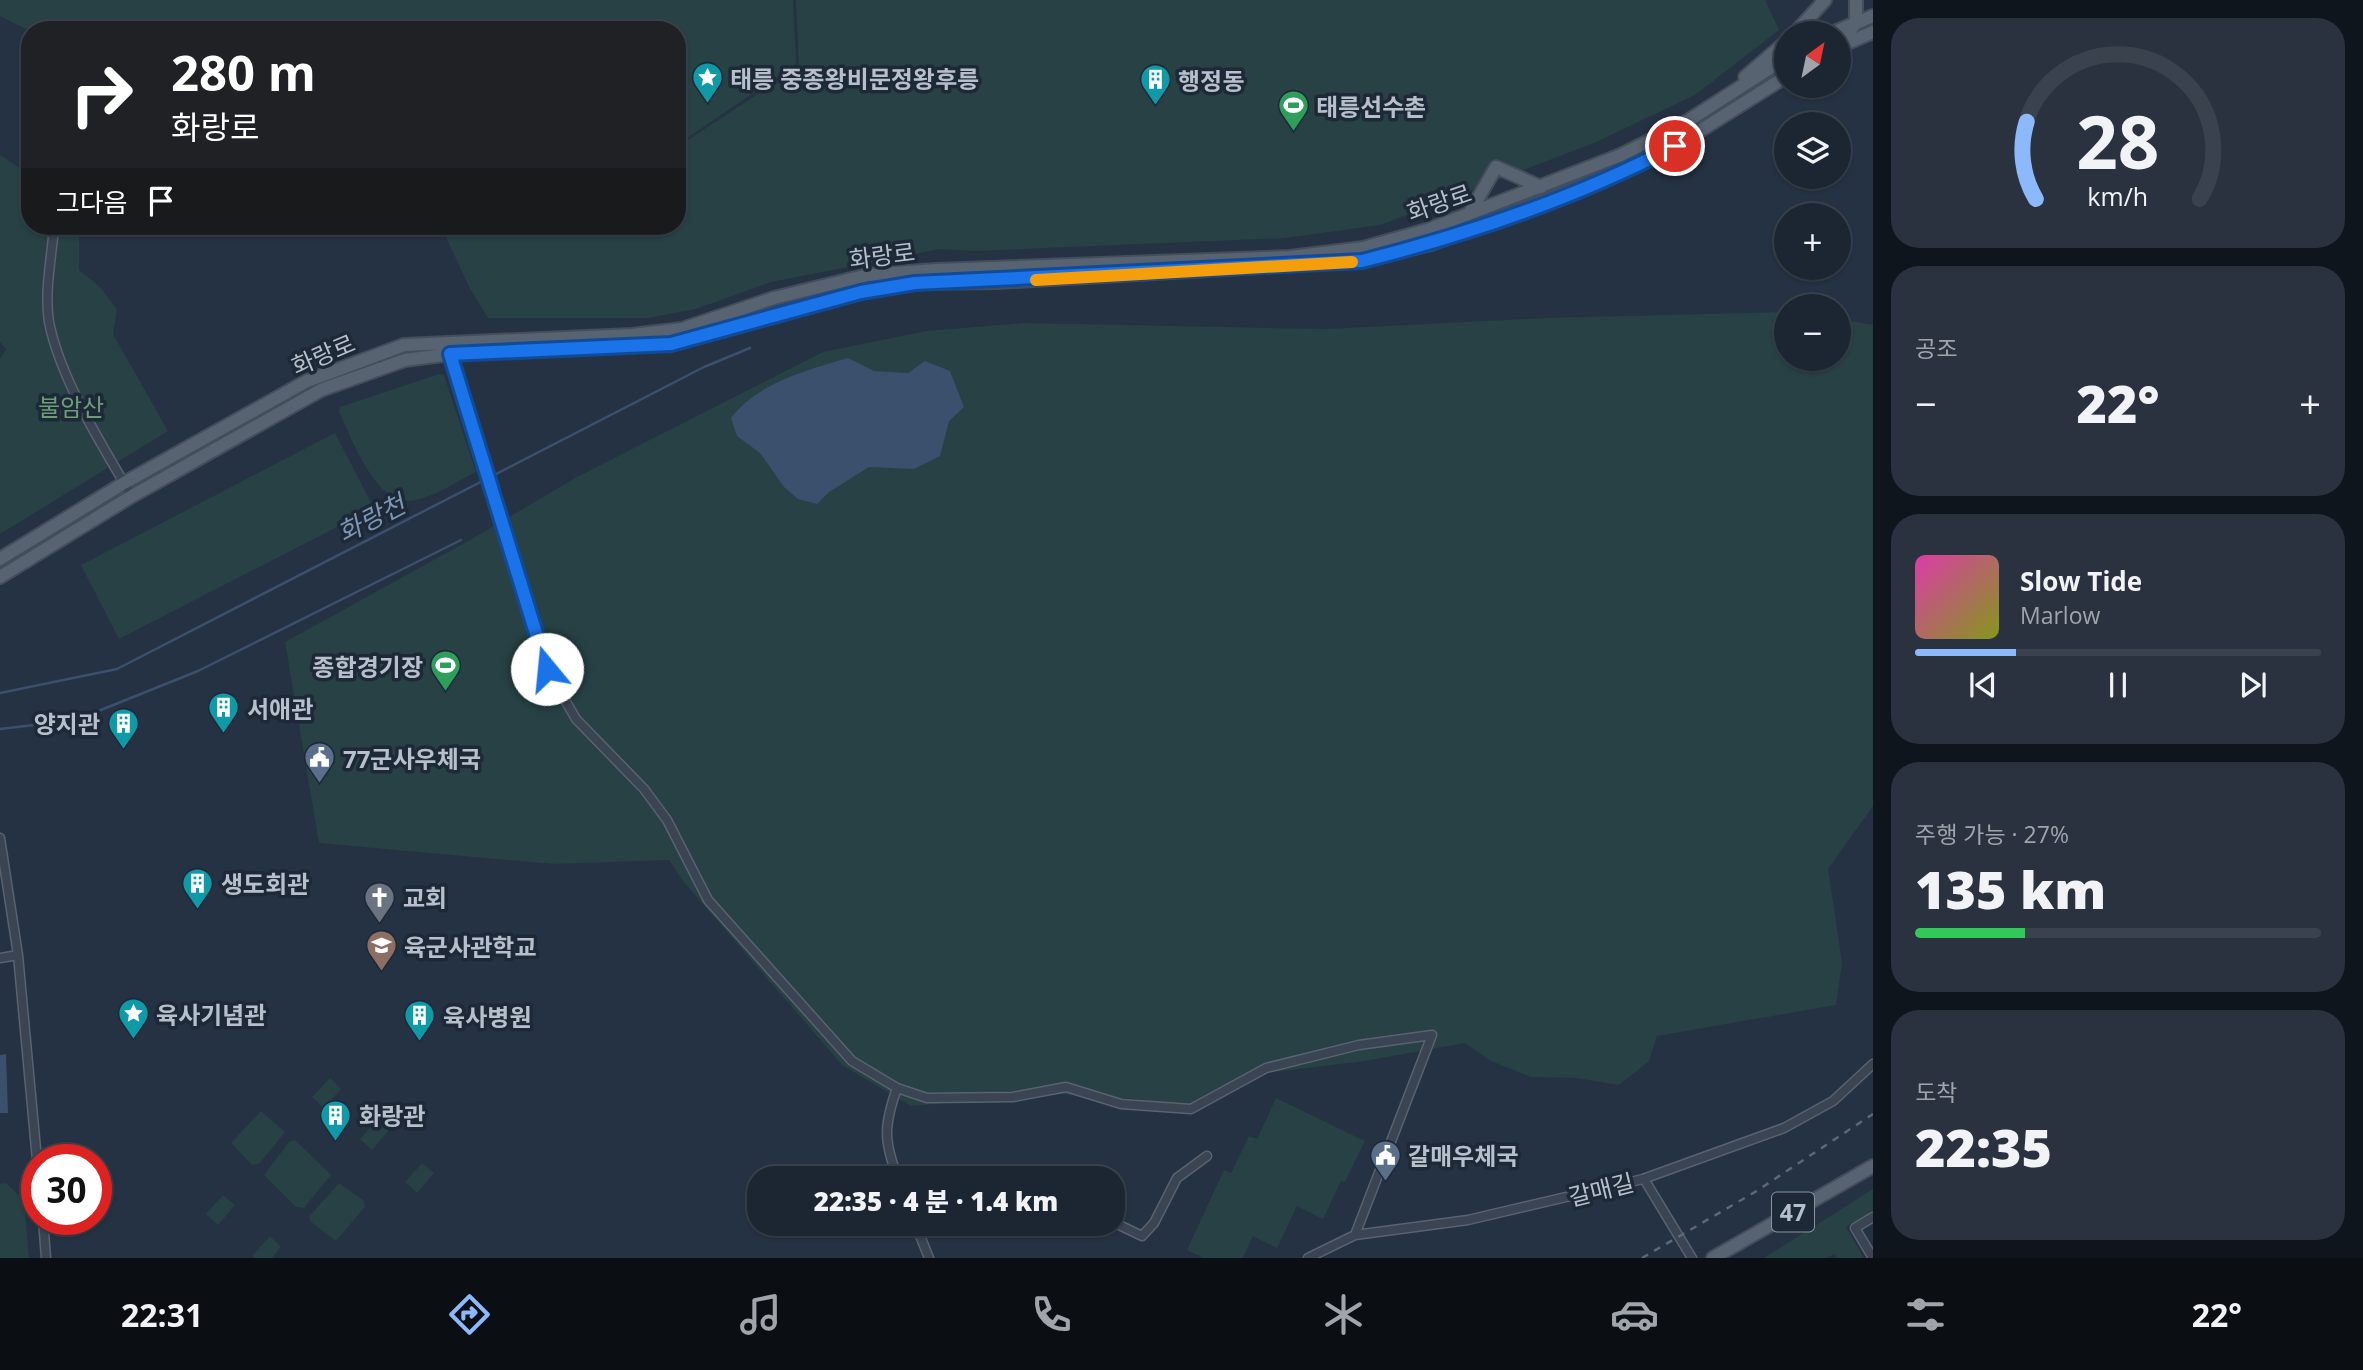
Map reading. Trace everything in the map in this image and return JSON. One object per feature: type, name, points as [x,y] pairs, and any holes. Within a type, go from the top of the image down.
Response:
[{"type":"main road","points":[[1806,21],[1825,0]]},
{"type":"main road","points":[[1849,0],[1864,20]]},
{"type":"main road","points":[[1857,0],[1864,20]]},
{"type":"main road","points":[[1852,40],[1873,32]]},
{"type":"main road","points":[[1712,106],[1774,52]]},
{"type":"main road","name":"화랑로","points":[[0,577],[131,496],[321,390],[405,360],[448,348],[682,329],[774,298],[868,275],[1290,257],[1351,250],[1427,230],[1542,187],[1652,140],[1712,106],[1774,65]]},
{"type":"main road","name":"화랑로","points":[[0,559],[124,483],[306,382],[404,345],[448,348],[671,344],[861,292],[915,283],[1362,261],[1431,244],[1550,200],[1660,154],[1774,84]]},
{"type":"main road","points":[[1431,244],[1437,237],[1478,222],[1480,217],[1471,213],[1496,167],[1542,187]]},
{"type":"main road","points":[[1550,200],[1546,195],[1574,184],[1583,170]]},
{"type":"main road","name":"47","points":[[1713,1258],[1873,1166]]},
{"type":"street","points":[[54,235],[49,321],[66,371],[95,434],[131,496]]},
{"type":"street","points":[[448,348],[547,669],[576,719],[645,789],[667,820],[708,900],[852,1061],[897,1088],[927,1098],[1013,1097],[1066,1087],[1121,1104],[1191,1109],[1266,1068],[1359,1045],[1432,1035],[1354,1235]]},
{"type":"street","points":[[0,838],[18,956],[36,1144]]},
{"type":"street","points":[[0,958],[18,956]]},
{"type":"street","name":"갈매길","points":[[1308,1258],[1354,1235],[1468,1220],[1643,1179],[1784,1128],[1833,1101],[1873,1064]]},
{"type":"street","points":[[893,1166],[885,1122],[897,1088]]},
{"type":"street","points":[[1125,1228],[1142,1236],[1154,1223],[1177,1178],[1207,1156]]},
{"type":"street","points":[[1644,1179],[1692,1258]]},
{"type":"street","points":[[1873,1217],[1855,1228],[1873,1258]]},
{"type":"street","points":[[44,1235],[46,1258]]},
{"type":"street","points":[[920,1236],[929,1258]]},
{"type":"green space","name":"태릉 중종왕비문정왕후릉","points":[[0,0],[793,0],[796,64],[686,139],[686,21],[21,21],[21,26],[0,16]]},
{"type":"green space","name":"태릉선수촌","points":[[796,0],[1765,0],[1775,21],[1774,34],[1695,95],[1594,143],[1380,225],[1285,238],[977,251],[940,249],[771,282],[696,309],[648,318],[488,318],[469,287],[445,235],[686,235],[686,141],[799,67]]},
{"type":"green space","name":"불암산","points":[[0,155],[21,169],[21,235],[80,235],[79,270],[99,286],[117,309],[113,334],[168,431],[0,534],[0,359],[6,349],[0,342]]},
{"type":"green space","points":[[1774,312],[1774,371],[1851,371],[1851,321],[1873,325],[1873,806],[1828,869],[1842,962],[1836,1005],[1657,1036],[1649,1061],[1619,1085],[1577,1078],[1531,1077],[1491,1061],[1465,1043],[1365,1061],[1241,1076],[1188,1106],[1136,1099],[1053,1094],[911,1106],[842,1065],[683,881],[669,860],[553,864],[319,843],[285,642],[470,540],[577,477],[823,352],[926,331],[1024,323],[1326,329],[1546,318]]},
{"type":"green space","points":[[439,374],[444,375],[476,472],[431,495],[416,500],[402,500],[389,494],[368,470],[339,412],[340,407]]},
{"type":"green space","points":[[335,433],[374,508],[119,639],[81,565]]},
{"type":"green space","points":[[330,1078],[341,1089],[324,1108],[312,1097]]},
{"type":"green space","points":[[1276,1098],[1365,1141],[1345,1182],[1341,1181],[1323,1219],[1297,1206],[1277,1248],[1253,1236],[1243,1258],[1204,1258],[1187,1250],[1224,1170],[1231,1173],[1249,1136],[1257,1139]]},
{"type":"green space","points":[[261,1111],[285,1132],[259,1164],[252,1165],[231,1143]]},
{"type":"green space","points":[[377,1120],[389,1130],[372,1150],[360,1139]]},
{"type":"green space","points":[[295,1140],[331,1175],[304,1208],[296,1207],[264,1175],[289,1142]]},
{"type":"green space","points":[[422,1163],[434,1173],[417,1193],[405,1182]]},
{"type":"green space","points":[[6,1183],[21,1197],[21,1235],[27,1235],[29,1258],[0,1258],[0,1184]]},
{"type":"green space","points":[[339,1183],[364,1201],[365,1207],[336,1241],[311,1222],[309,1217]]},
{"type":"green space","points":[[1873,1189],[1873,1211],[1846,1227],[1864,1258],[1837,1258],[1834,1254],[1827,1258],[1764,1258]]},
{"type":"green space","points":[[223,1195],[235,1205],[218,1225],[206,1214]]},
{"type":"green space","points":[[270,1236],[281,1247],[272,1258],[252,1256]]},
{"type":"water","points":[[848,358],[874,371],[908,373],[925,361],[950,371],[964,407],[949,421],[940,456],[914,469],[869,467],[829,492],[817,504],[798,499],[784,487],[760,453],[737,436],[731,418],[754,396],[784,379]]},
{"type":"water","points":[[6,1054],[8,1113],[0,1113],[0,1055]]},
{"type":"waterway","name":"화랑천","points":[[0,693],[117,669],[704,367],[750,348]]},
{"type":"waterway","points":[[0,729],[76,720],[198,671],[461,540]]},
{"type":"railway","points":[[1642,1258],[1755,1192],[1873,1114]]},
{"type":"slow traffic","points":[[1036,280],[1352,262]]},
{"type":"place","name":"태릉 중종왕비문정왕후릉","points":[[707,105]]},
{"type":"place","name":"행정동","points":[[1155,107]]},
{"type":"place","name":"태릉선수촌","points":[[1293,133]]},
{"type":"place","name":"종합경기장","points":[[446,693]]},
{"type":"place","name":"서애관","points":[[224,735]]},
{"type":"place","name":"양지관","points":[[123,750]]},
{"type":"place","name":"77군사우체국","points":[[320,785]]},
{"type":"place","name":"생도회관","points":[[198,910]]},
{"type":"place","name":"교회","points":[[380,924]]},
{"type":"place","name":"육군사관학교","points":[[381,973]]},
{"type":"place","name":"육사기념관","points":[[133,1041]]},
{"type":"place","name":"육사병원","points":[[420,1043]]},
{"type":"place","name":"화랑관","points":[[336,1142]]},
{"type":"place","name":"갈매우체국","points":[[1385,1182]]},
{"type":"route","points":[[547,669],[450,354],[671,344],[797,308],[861,292],[915,283],[998,282],[1362,261],[1431,244],[1494,221],[1626,170],[1675,146]]}]
